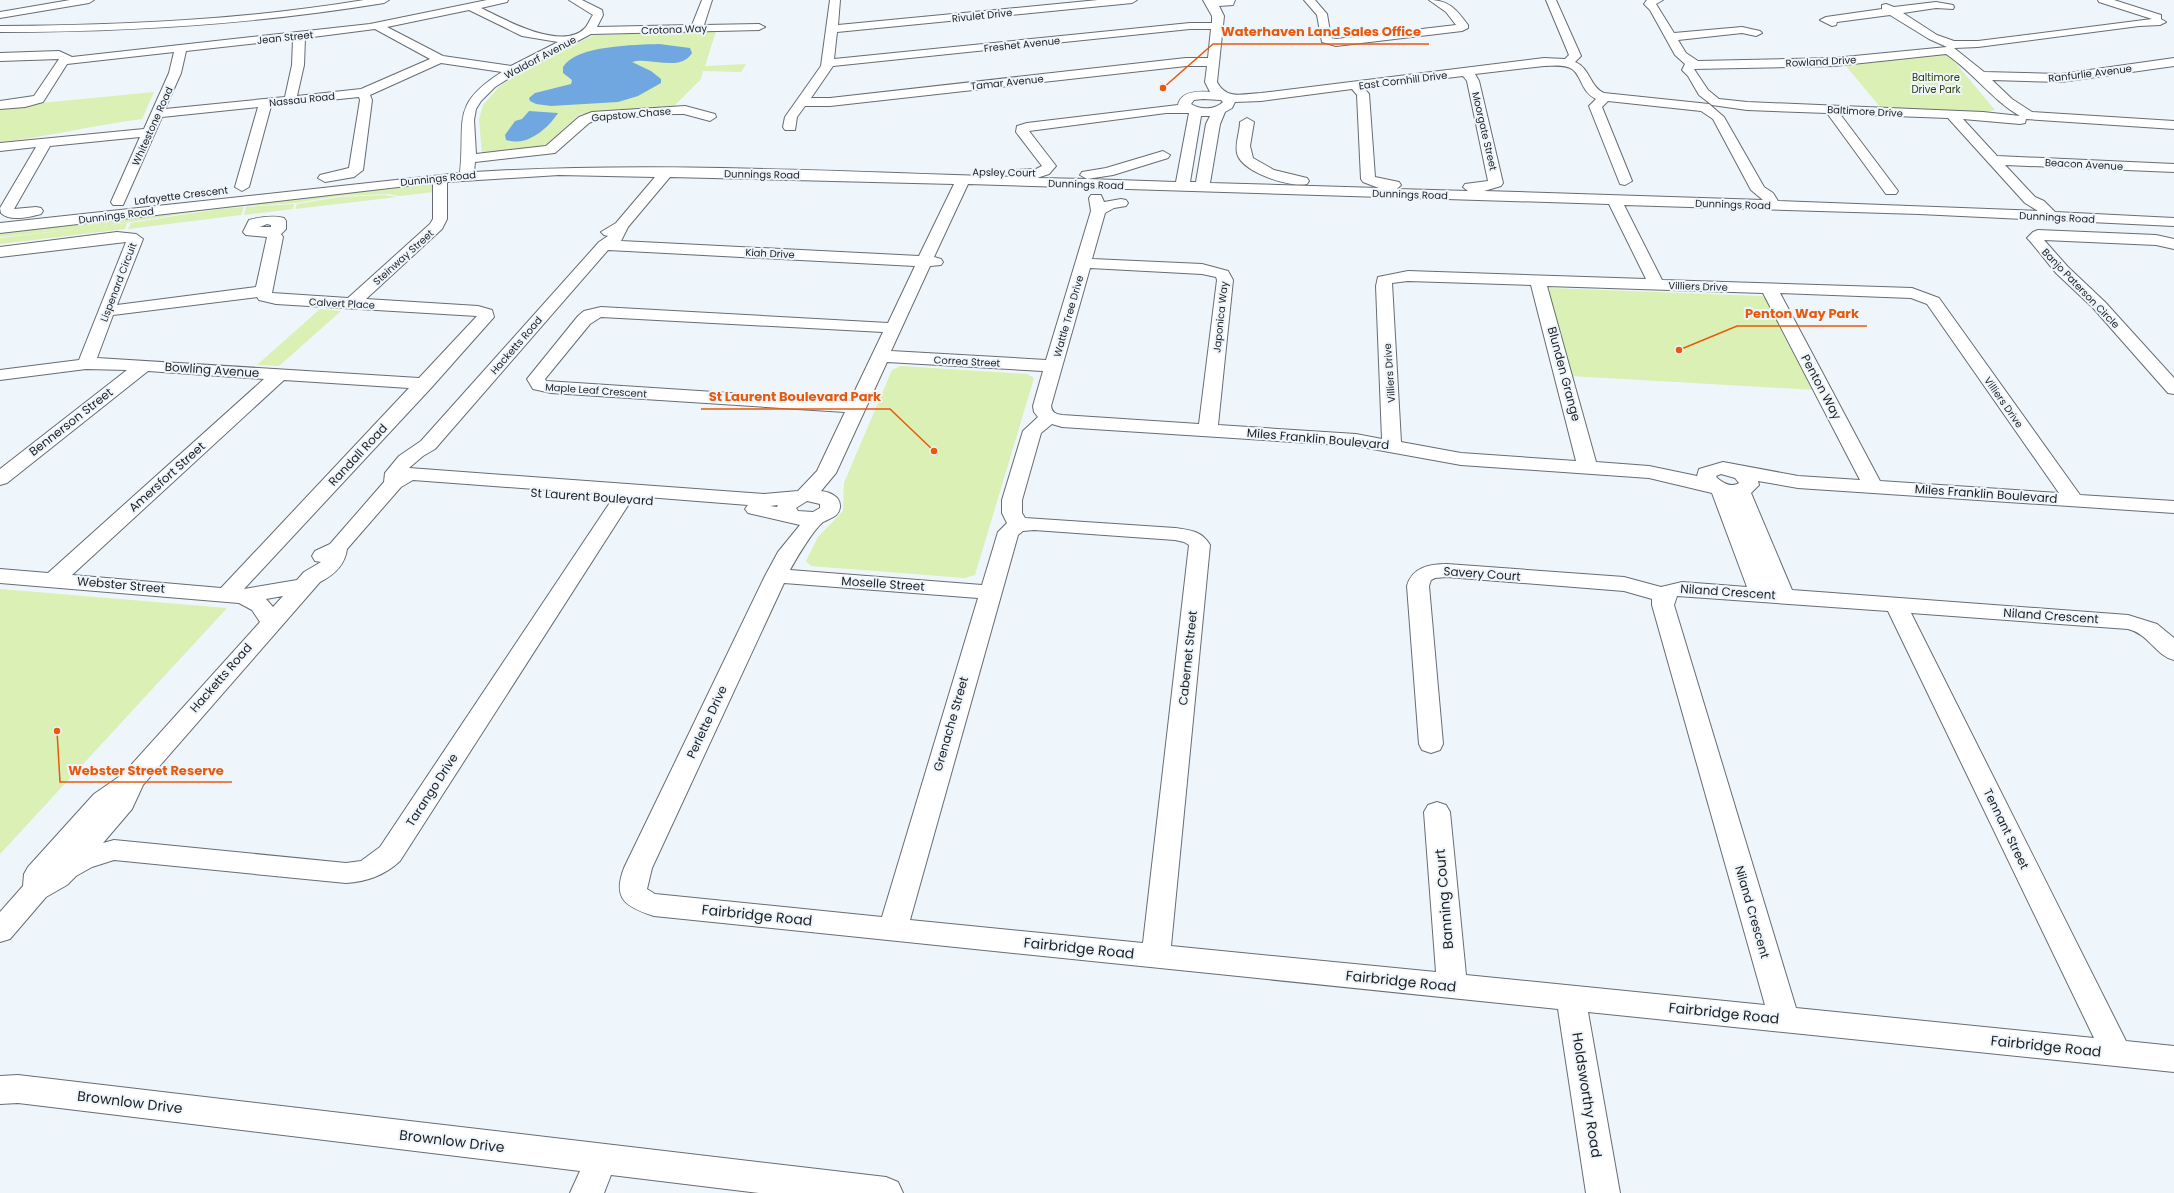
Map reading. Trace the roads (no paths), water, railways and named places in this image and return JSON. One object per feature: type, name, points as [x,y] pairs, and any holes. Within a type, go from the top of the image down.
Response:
[{"type":"main road","points":[[0,15],[89,0]]},
{"type":"main road","points":[[0,29],[123,28],[201,23],[300,13],[384,0]]},
{"type":"main road","name":"Jean Street","points":[[64,61],[377,26],[503,0]]},
{"type":"main road","name":"Waldorf Avenue","points":[[471,175],[468,120],[472,106],[486,89],[513,70],[589,31],[598,15],[598,12],[574,0]]},
{"type":"main road","points":[[697,28],[707,0]]},
{"type":"main road","points":[[790,127],[791,117],[825,71],[828,63],[835,0]]},
{"type":"main road","name":"Rivulet Drive","points":[[832,29],[856,28],[1132,0]]},
{"type":"main road","points":[[1217,21],[1208,1],[1229,2],[1242,0]]},
{"type":"main road","points":[[1309,0],[1322,14],[1326,40],[1341,43],[1462,28],[1462,25],[1454,15],[1434,0]]},
{"type":"main road","points":[[1552,0],[1575,56],[1569,62],[1576,66],[1582,73],[1588,88],[1588,94],[1602,99],[1674,103],[1702,102],[1718,107],[1758,190],[1757,194],[1768,205]]},
{"type":"main road","points":[[1669,0],[1652,2],[1681,55],[1697,68],[1702,102]]},
{"type":"main road","points":[[1880,0],[1890,11],[1950,48],[1982,76],[2022,116]]},
{"type":"main road","points":[[2103,0],[2139,17]]},
{"type":"main road","points":[[1224,103],[1212,86],[1213,62],[1217,21],[1229,2]]},
{"type":"main road","points":[[1832,23],[1826,20],[1936,5],[1949,7]]},
{"type":"main road","points":[[471,7],[526,34],[571,41]]},
{"type":"main road","name":"Rowland Drive","points":[[1697,68],[1722,64],[1834,62],[1978,44],[2139,17],[2163,20]]},
{"type":"main road","name":"Freshet Avenue","points":[[828,63],[1190,26],[1217,21]]},
{"type":"main road","points":[[377,26],[430,56],[440,59],[513,70]]},
{"type":"main road","name":"Crotona Way","points":[[589,31],[759,27]]},
{"type":"main road","points":[[1671,37],[1742,30],[1756,33]]},
{"type":"main road","points":[[290,101],[298,65],[299,35]]},
{"type":"main road","name":"Whitestone Road","points":[[118,202],[175,73],[181,48]]},
{"type":"main road","points":[[0,57],[66,56],[39,99],[25,103],[0,105]]},
{"type":"main road","name":"Nassau Road","points":[[157,114],[363,93],[380,87],[440,59]]},
{"type":"main road","name":"Tamar Avenue","points":[[802,102],[830,102],[1186,62],[1213,62]]},
{"type":"main road","name":"East Cornhill Drive","points":[[1224,103],[1261,97],[1544,62],[1569,62]]},
{"type":"main road","name":"Ranfurlie Avenue","points":[[1982,76],[2061,78],[2173,62]]},
{"type":"main road","name":"Moorgate Street","points":[[1373,182],[1384,185],[1478,187],[1492,186],[1496,183],[1473,81],[1470,75],[1465,72]]},
{"type":"main road","points":[[1182,187],[1195,117],[1189,108],[1190,97],[1198,95],[1212,86]]},
{"type":"main road","points":[[1356,86],[1363,94],[1368,179],[1373,182]]},
{"type":"main road","name":"Lafayette Crescent","points":[[45,143],[6,212],[18,213],[242,188],[338,176],[354,172],[357,168],[366,100],[363,93]]},
{"type":"main road","points":[[1198,95],[1224,103]]},
{"type":"main road","points":[[1602,99],[1595,106],[1625,181]]},
{"type":"main road","points":[[242,188],[266,103]]},
{"type":"main road","points":[[1189,108],[1224,103]]},
{"type":"main road","points":[[1202,188],[1213,124],[1224,103]]},
{"type":"main road","name":"Baltimore Drive","points":[[1718,107],[1747,106],[1952,115],[2022,116],[2174,124]]},
{"type":"main road","name":"Apsley Court","points":[[887,169],[910,167],[1029,174],[1046,170],[1049,167],[1024,135],[1022,129],[1035,125],[1166,109],[1189,108]]},
{"type":"main road","points":[[1830,109],[1891,191]]},
{"type":"main road","name":"Gapstow Chase","points":[[471,155],[550,150],[585,118],[592,116],[676,110],[710,117]]},
{"type":"main road","points":[[1952,115],[2030,200],[2031,206],[2046,216]]},
{"type":"main road","points":[[1250,126],[1244,156],[1253,165],[1267,172],[1307,182],[1373,182]]},
{"type":"main road","points":[[0,147],[149,132]]},
{"type":"main road","points":[[1046,170],[1069,175],[1096,175],[1142,156],[1163,155]]},
{"type":"main road","name":"Beacon Avenue","points":[[1994,160],[2174,168]]},
{"type":"main road","name":"Dunnings Road","points":[[0,228],[440,178],[559,171],[667,172],[1614,200],[2174,222]]},
{"type":"main road","name":"Hacketts Road","points":[[0,931],[36,889],[57,878],[66,869],[127,791],[271,622],[314,578],[308,571],[321,557],[337,548],[400,477],[429,452],[428,445],[604,245],[612,242],[621,233],[622,226],[667,172]]},
{"type":"main road","name":"Steinway Street","points":[[351,304],[437,226],[440,219],[440,178]]},
{"type":"main road","points":[[801,509],[826,472],[894,328],[926,266],[945,251],[968,181]]},
{"type":"main road","points":[[1597,200],[1633,271]]},
{"type":"main road","points":[[1614,200],[1656,284]]},
{"type":"main road","name":"Wattle Tree Drive","points":[[1049,418],[1044,415],[1042,409],[1083,263],[1097,205],[1106,206],[1121,203]]},
{"type":"main road","points":[[107,312],[263,291],[275,236],[272,232]]},
{"type":"main road","name":"Banjo Paterson Circle","points":[[2174,244],[2150,239],[2062,235],[2040,235],[2035,238],[2062,270],[2099,305],[2174,389]]},
{"type":"main road","name":"Lispenard Circuit","points":[[0,252],[117,237],[134,237],[135,241],[86,364]]},
{"type":"main road","name":"Kiah Drive","points":[[604,245],[926,266]]},
{"type":"main road","name":"Japonica Way","points":[[1083,263],[1202,269],[1222,274],[1224,280],[1208,430]]},
{"type":"main road","name":"Villiers Drive","points":[[1392,445],[1384,280],[1408,276],[1538,281],[1633,271],[1656,284],[1906,293],[1923,296],[1932,300],[2074,500]]},
{"type":"main road","name":"Blunden Grange","points":[[1538,281],[1588,468]]},
{"type":"main road","name":"Penton Way","points":[[1769,288],[1873,487]]},
{"type":"main road","name":"Calvert Place","points":[[263,291],[264,295],[270,299],[478,312],[486,314]]},
{"type":"main road","name":"Maple Leaf Crescent","points":[[857,407],[551,388],[539,385],[536,379],[584,320],[590,315],[601,312],[894,328]]},
{"type":"main road","name":"Randall Road","points":[[234,595],[483,321],[486,314]]},
{"type":"main road","name":"Correa Street","points":[[881,356],[1053,366]]},
{"type":"main road","name":"Bowling Avenue","points":[[0,375],[86,364],[280,374],[425,384]]},
{"type":"main road","name":"Bennerson Street","points":[[0,479],[143,366]]},
{"type":"main road","name":"Amersfort Street","points":[[54,580],[280,374]]},
{"type":"main road","points":[[1018,525],[1012,513],[1012,500],[1032,431],[1049,418]]},
{"type":"main road","name":"Miles Franklin Boulevard","points":[[1049,418],[1067,421],[1356,440],[1392,445],[1461,459],[1658,473],[1728,483],[1798,482],[2174,507]]},
{"type":"main road","points":[[801,509],[829,509],[830,502],[826,499],[828,486],[826,472]]},
{"type":"main road","name":"St Laurent Boulevard","points":[[400,477],[625,494],[760,509],[801,509]]},
{"type":"main road","points":[[1728,483],[1772,595]]},
{"type":"main road","name":"Tarango Drive","points":[[66,869],[82,860],[114,850],[346,874],[368,870],[377,866],[390,854],[625,494]]},
{"type":"main road","name":"Perlette Drive","points":[[633,893],[632,885],[638,868],[776,576],[789,552],[801,509]]},
{"type":"main road","name":"Cabernet Street","points":[[1018,525],[1034,524],[1175,534],[1193,538],[1200,546],[1156,956]]},
{"type":"main road","name":"Grenache Street","points":[[893,929],[989,592],[1008,532],[1018,525]]},
{"type":"main road","name":"Savery Court","points":[[1431,744],[1418,586],[1418,581],[1422,575],[1432,572],[1459,572],[1624,584],[1641,587],[1663,595]]},
{"type":"main road","name":"Webster Street","points":[[0,576],[234,595],[258,601],[264,608],[271,622]]},
{"type":"main road","name":"Moselle Street","points":[[776,576],[989,592]]},
{"type":"main road","name":"Webster Street","points":[[234,595],[314,578]]},
{"type":"main road","name":"Niland Crescent","points":[[1784,1019],[1663,605],[1663,595],[1669,590],[1677,588],[2128,622],[2151,630],[2163,639],[2174,653]]},
{"type":"main road","name":"Tennant Street","points":[[1896,604],[2117,1053]]},
{"type":"main road","points":[[114,850],[109,838],[127,791]]},
{"type":"main road","name":"Hacketts Road","points":[[36,889],[38,874],[103,801],[127,791]]},
{"type":"main road","name":"Banning Court","points":[[1436,812],[1452,986]]},
{"type":"main road","name":"Fairbridge Road","points":[[633,893],[637,898],[654,905],[2174,1059]]},
{"type":"main road","name":"Holdsworthy Road","points":[[1571,997],[1603,1193]]},
{"type":"main road","name":"Brownlow Drive","points":[[6,1087],[886,1193]]},
{"type":"main road","points":[[587,1193],[601,1159]]},
{"type":"water","points":[[659,44],[690,48],[692,53],[687,59],[680,62],[632,62],[651,71],[661,79],[661,83],[638,96],[618,102],[551,106],[536,104],[530,101],[529,98],[535,93],[571,84],[572,80],[563,73],[563,67],[570,60],[580,54],[593,50],[622,46]]},
{"type":"water","points":[[529,111],[558,113],[542,131],[535,136],[514,142],[506,140],[505,135],[515,121],[522,119]]},
{"type":"place","name":"Waterhaven Land Sales Office","points":[[1163,88]]},
{"type":"place","name":"Penton Way Park","points":[[1679,350]]},
{"type":"place","name":"St Laurent Boulevard Park","points":[[934,451]]},
{"type":"place","name":"Webster Street Reserve","points":[[57,731]]},
{"type":"park label","name":"Baltimore Drive Park","points":[[1936,82]]}]
